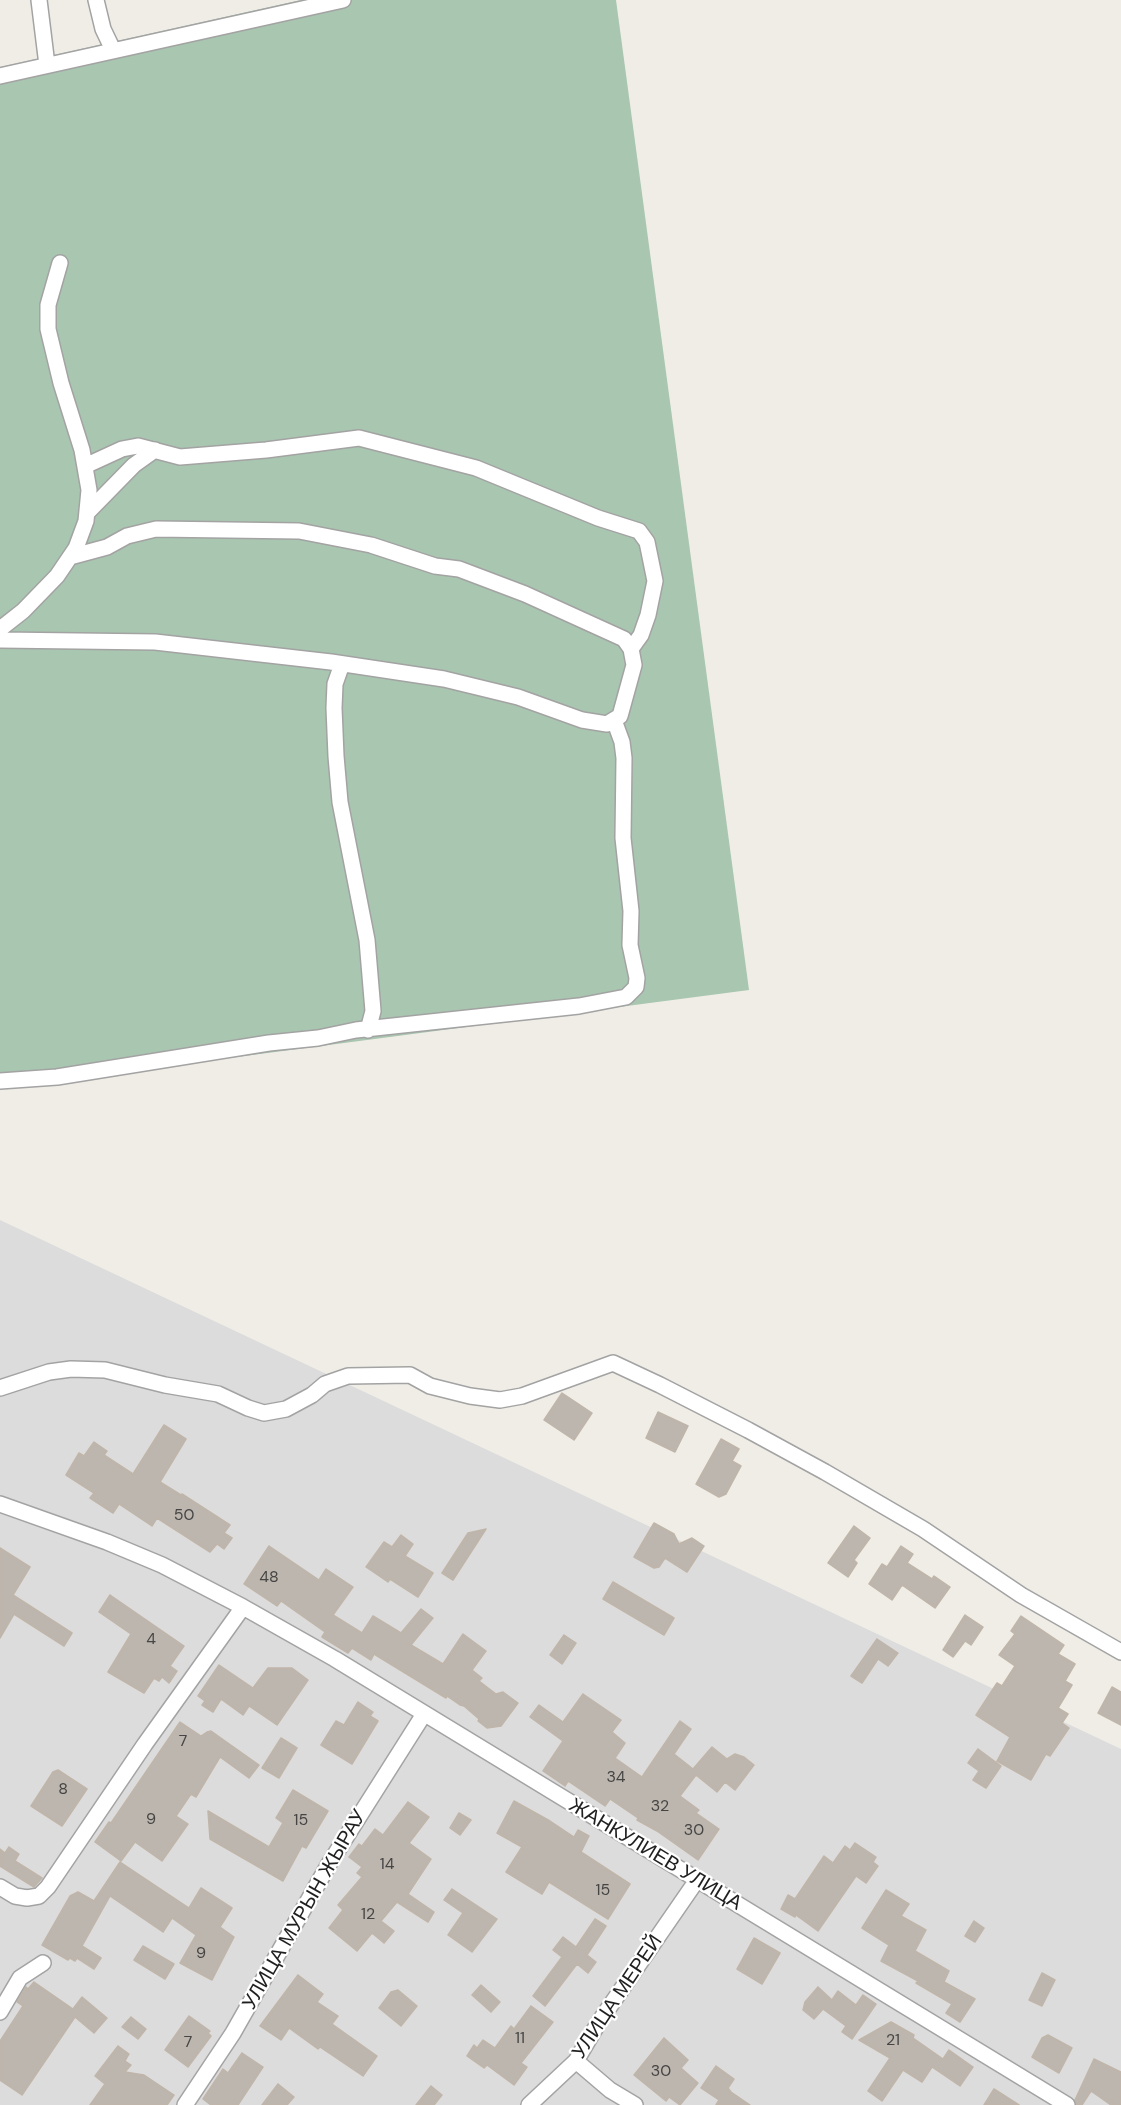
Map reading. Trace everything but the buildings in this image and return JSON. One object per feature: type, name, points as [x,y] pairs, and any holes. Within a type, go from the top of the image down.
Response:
[{"type":"street","points":[[39,0],[47,65]]},
{"type":"street","points":[[96,0],[102,29],[113,50]]},
{"type":"street","points":[[0,76],[343,0]]},
{"type":"street","points":[[0,629],[23,611],[57,576],[76,548],[86,521],[89,490],[82,450],[61,383],[48,329],[48,305],[60,263]]},
{"type":"street","points":[[85,466],[122,449],[138,446],[180,457],[216,455],[359,438],[476,468],[598,518],[639,531],[647,542],[655,581],[651,604],[641,635],[631,650]]},
{"type":"street","points":[[87,513],[134,465],[155,450]]},
{"type":"street","points":[[0,640],[155,642],[342,664],[444,679],[518,697],[582,720],[607,724],[620,716],[634,665],[631,650],[624,639],[525,594],[459,569],[435,566],[371,545],[299,531],[156,529],[127,536],[107,547],[70,557]]},
{"type":"street","points":[[342,664],[335,684],[334,696],[336,756],[340,802],[367,940],[373,1011],[368,1030]]},
{"type":"street","points":[[0,1081],[57,1077],[269,1043],[579,1006],[626,997],[636,987],[636,978],[630,945],[632,911],[623,838],[624,759],[622,742],[614,720]]},
{"type":"street","points":[[0,1388],[49,1371],[105,1370],[218,1395],[264,1413],[286,1409],[312,1395],[325,1384],[348,1376],[410,1376],[430,1386],[470,1396],[500,1400],[522,1396],[613,1363],[748,1430],[825,1473],[923,1529],[1021,1595],[1121,1652]]},
{"type":"street","name":"ЖАНКУЛИЕВ УЛИЦА","points":[[0,1504],[107,1542],[243,1607],[335,1659],[1067,2105]]},
{"type":"street","points":[[0,1887],[15,1896],[27,1898],[39,1896],[48,1887],[145,1744],[243,1607]]},
{"type":"street","name":"УЛИЦА МУРЫН ЖЫРАУ","points":[[185,2105],[233,2033],[329,1863],[424,1714]]},
{"type":"street","name":"УЛИЦА МЕРЕЙ","points":[[529,2105],[576,2061],[599,2022],[697,1880]]},
{"type":"street","points":[[2,2002],[20,1978],[43,1963]]},
{"type":"street","points":[[576,2061],[610,2090],[635,2105]]},
{"type":"shaded area","points":[[0,1220],[1121,1749],[1121,2105],[0,2105]]},
{"type":"green space","points":[[301,0],[616,0],[749,990],[0,1088],[0,67]]}]
